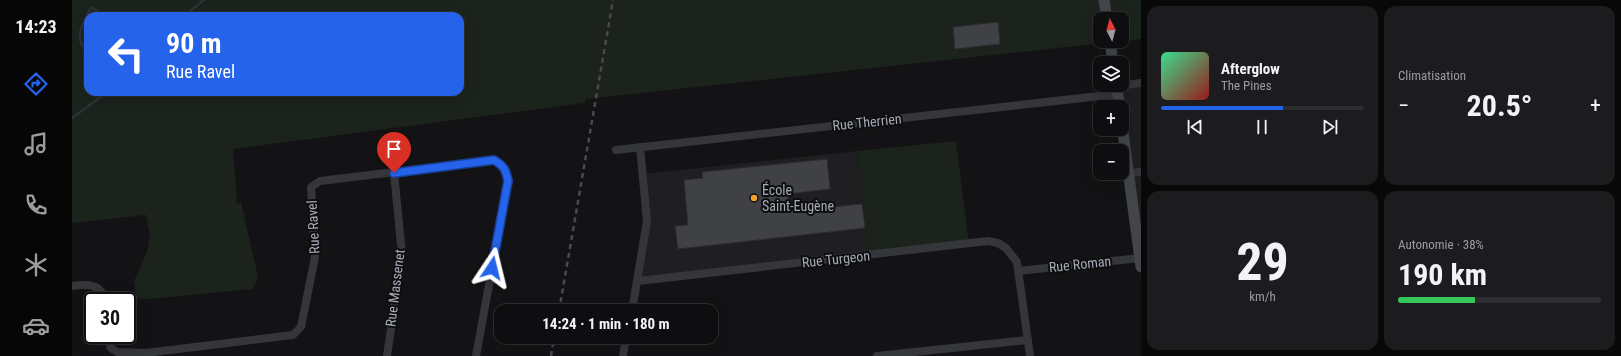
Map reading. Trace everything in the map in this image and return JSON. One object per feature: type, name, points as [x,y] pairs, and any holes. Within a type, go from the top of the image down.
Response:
[{"type":"street","points":[[1104,0],[1106,12]]},
{"type":"street","name":"Rue Therrien","points":[[1129,86],[1141,83]]},
{"type":"street","name":"Rue Therrien","points":[[616,150],[1093,91]]},
{"type":"street","points":[[633,304],[647,221],[640,147]]},
{"type":"street","name":"Rue Ravel","points":[[110,344],[111,348],[117,352],[146,354],[293,335],[301,327],[315,257],[311,188],[320,181],[494,160],[506,170],[508,181],[476,356]]},
{"type":"street","points":[[1141,172],[1129,173],[1141,261]]},
{"type":"street","name":"Rue Massenet","points":[[386,356],[402,254],[394,173]]},
{"type":"street","name":"Rue Turgeon","points":[[638,281],[988,241],[998,243],[1006,248],[1016,262],[1030,356]]},
{"type":"street","name":"Rue Roman","points":[[1018,271],[1141,261]]},
{"type":"street","points":[[72,286],[90,283],[98,288],[100,292]]},
{"type":"street","points":[[877,356],[1028,340]]},
{"type":"street","points":[[624,356],[625,344]]},
{"type":"shaded area","points":[[72,0],[1141,0],[1141,39],[1129,40],[1129,12],[1093,12],[1093,44],[585,99],[585,103],[233,149],[237,204],[241,202],[258,277],[253,289],[149,299],[136,298],[134,281],[147,252],[150,235],[146,215],[72,223]]},
{"type":"shaded area","points":[[1141,83],[1141,268],[1129,178],[1129,144],[1124,144],[1123,136],[1129,136],[1129,100],[1120,100],[1118,92],[1129,92],[1129,84]]},
{"type":"shaded area","points":[[956,141],[969,244],[869,255],[857,151]]},
{"type":"shaded area","name":"École Saint-Eugène","points":[[857,151],[869,255],[638,281],[647,221],[643,174]]},
{"type":"building","points":[[998,22],[1000,44],[955,49],[953,27]]},
{"type":"building","points":[[827,159],[830,189],[788,194],[789,211],[862,204],[865,228],[678,249],[675,226],[688,225],[684,180],[703,178],[702,172]]},
{"type":"waterway","points":[[189,12],[204,0]]},
{"type":"waterway","points":[[89,12],[91,7],[99,12]]},
{"type":"waterway","points":[[84,22],[80,32],[80,37],[84,50]]},
{"type":"waterway","points":[[72,118],[102,96]]},
{"type":"railway","points":[[560,304],[613,0]]},
{"type":"railway","points":[[551,356],[553,344]]},
{"type":"place","name":"École Saint-Eugène","points":[[754,198]]},
{"type":"route","points":[[394,173],[494,160],[501,164],[506,170],[508,181],[492,268]]}]
